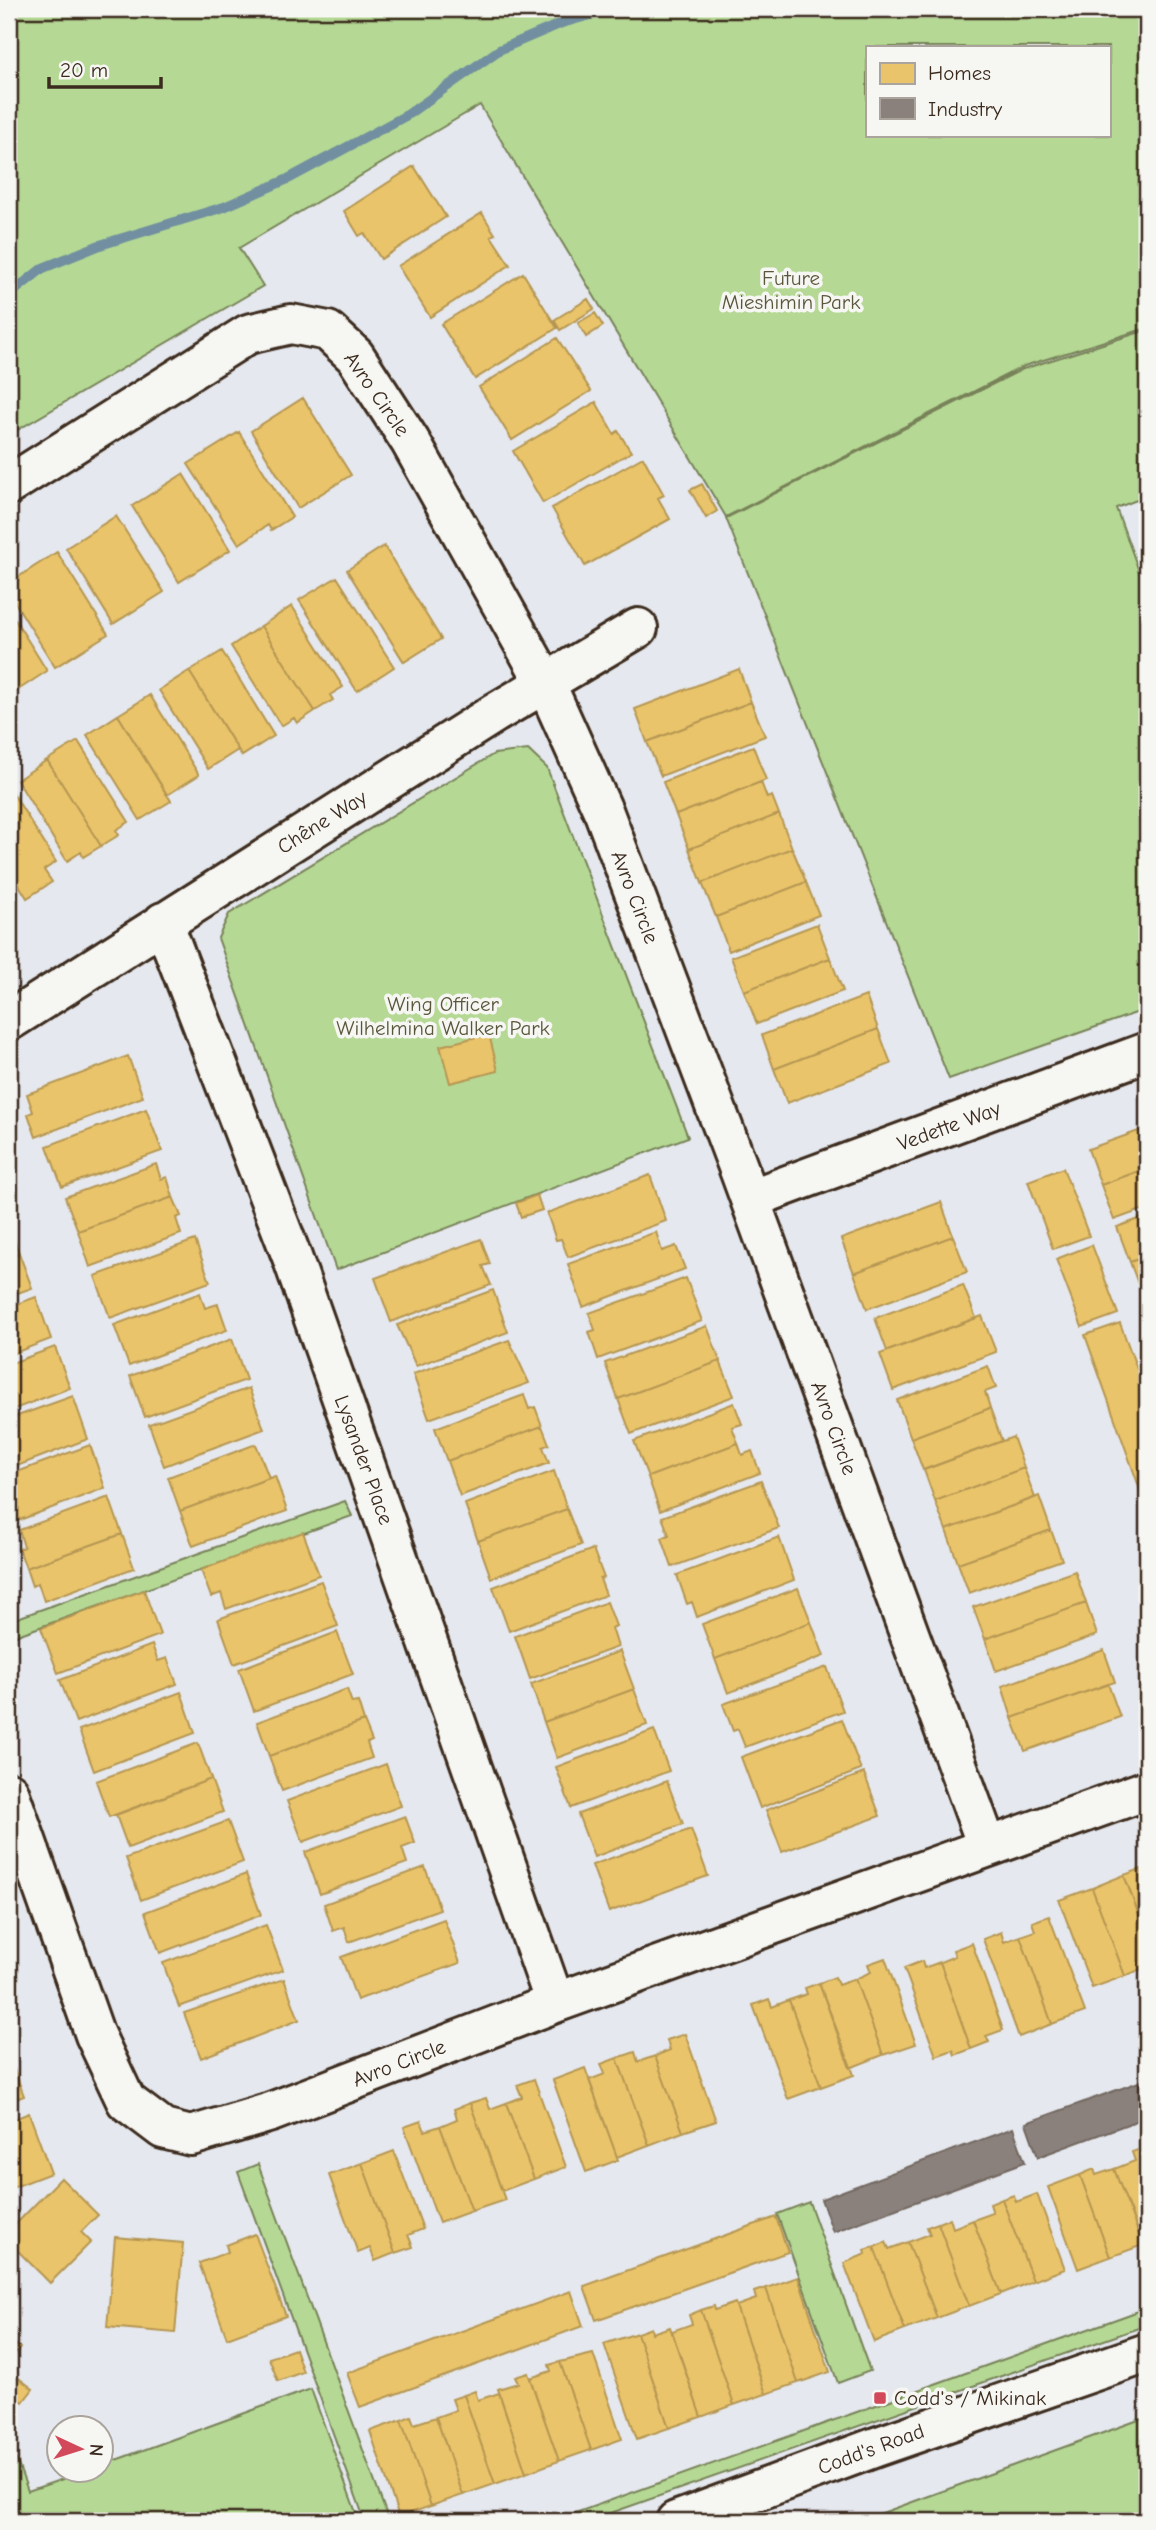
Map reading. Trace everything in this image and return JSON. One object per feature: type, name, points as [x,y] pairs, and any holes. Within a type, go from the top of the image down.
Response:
[{"type":"street","name":"Avro Circle","points":[[9,485],[248,334],[291,324],[328,331],[355,356],[410,441],[545,682],[604,813],[750,1199],[987,1846]]},
{"type":"street","name":"Chêne Way","points":[[9,1021],[545,682],[638,628]]},
{"type":"street","name":"Lysander Place","points":[[163,922],[292,1257],[555,2003]]},
{"type":"street","name":"Vedette Way","points":[[750,1199],[1147,1052]]},
{"type":"street","name":"Avro Circle","points":[[9,1792],[95,2035],[126,2101],[163,2129],[191,2136],[232,2126],[555,2003],[1147,1790]]},
{"type":"street","name":"Codd's Road","points":[[676,2521],[901,2438],[1147,2353]]},
{"type":"green space","name":"Future Mieshimin Park","points":[[9,9],[1147,9],[1147,328],[1024,366],[726,517],[480,105],[239,248],[263,286],[9,435]]},
{"type":"green space","points":[[1147,330],[1147,496],[1116,508],[1147,593],[1147,1009],[949,1079],[726,518],[1023,369]]},
{"type":"green space","name":"Wing Officer Wilhelmina Walker Park","points":[[528,750],[547,768],[688,1137],[336,1270],[218,938],[229,914],[494,754]]},
{"type":"green space","points":[[345,1501],[352,1516],[9,1638],[9,1621]]},
{"type":"green space","points":[[258,2164],[389,2521],[365,2521],[238,2172]]},
{"type":"green space","points":[[809,2202],[870,2371],[838,2383],[777,2214]]},
{"type":"green space","points":[[1147,2308],[1147,2325],[588,2521],[553,2521]]},
{"type":"green space","points":[[311,2389],[359,2521],[9,2521],[9,2440],[28,2491],[48,2484],[116,2484],[116,2460]]},
{"type":"green space","points":[[1147,2417],[1147,2521],[860,2521]]},
{"type":"building: Homes","points":[[414,166],[446,217],[381,259],[364,233],[359,236],[344,211]]},
{"type":"building: Homes","points":[[482,213],[495,234],[491,236],[510,265],[430,317],[398,266]]},
{"type":"building: Homes","points":[[523,273],[557,328],[475,379],[441,324]]},
{"type":"building: Homes","points":[[588,299],[594,309],[560,330],[554,320]]},
{"type":"building: Homes","points":[[595,313],[603,326],[586,337],[578,323]]},
{"type":"building: Homes","points":[[557,338],[591,391],[512,440],[479,387]]},
{"type":"building: Homes","points":[[303,398],[351,475],[298,508],[251,431]]},
{"type":"building: Homes","points":[[596,402],[614,434],[618,431],[631,452],[543,503],[513,451]]},
{"type":"building: Homes","points":[[239,432],[292,517],[271,530],[268,525],[239,544],[188,464]]},
{"type":"building: Homes","points":[[643,457],[664,495],[658,498],[670,519],[585,566],[552,508]]},
{"type":"building: Homes","points":[[183,474],[230,550],[179,582],[132,506]]},
{"type":"building: Homes","points":[[702,484],[717,511],[706,518],[690,490]]},
{"type":"building: Homes","points":[[116,516],[164,592],[113,624],[66,548]]},
{"type":"building: Homes","points":[[384,546],[441,639],[404,662],[347,570]]},
{"type":"building: Homes","points":[[57,552],[108,634],[55,667],[9,593],[9,583]]},
{"type":"building: Homes","points":[[337,577],[394,667],[357,691],[299,600]]},
{"type":"building: Homes","points":[[292,606],[343,687],[330,695],[333,700],[315,711],[261,626]]},
{"type":"building: Homes","points":[[9,610],[47,671],[9,696]]},
{"type":"building: Homes","points":[[261,626],[315,711],[297,723],[294,718],[281,726],[231,646]]},
{"type":"building: Homes","points":[[222,651],[274,736],[242,756],[189,671]]},
{"type":"building: Homes","points":[[739,669],[751,702],[647,742],[635,709]]},
{"type":"building: Homes","points":[[189,671],[238,750],[208,769],[159,690]]},
{"type":"building: Homes","points":[[150,695],[199,775],[167,795],[118,715]]},
{"type":"building: Homes","points":[[751,702],[765,736],[661,776],[647,742]]},
{"type":"building: Homes","points":[[118,715],[171,801],[140,820],[87,735]]},
{"type":"building: Homes","points":[[78,741],[129,822],[116,830],[119,835],[101,846],[47,760]]},
{"type":"building: Homes","points":[[753,746],[766,780],[676,815],[663,782]]},
{"type":"building: Homes","points":[[47,760],[101,846],[83,857],[81,852],[67,861],[17,780]]},
{"type":"building: Homes","points":[[761,782],[767,798],[772,796],[779,814],[689,849],[676,815]]},
{"type":"building: Homes","points":[[9,787],[56,862],[44,870],[52,882],[27,898],[9,869]]},
{"type":"building: Homes","points":[[779,814],[792,848],[702,883],[689,849]]},
{"type":"building: Homes","points":[[792,848],[806,882],[716,917],[702,883]]},
{"type":"building: Homes","points":[[806,882],[819,915],[729,951],[716,917]]},
{"type":"building: Homes","points":[[817,924],[830,958],[744,991],[731,957]]},
{"type":"building: Homes","points":[[830,958],[843,991],[757,1024],[744,991]]},
{"type":"building: Homes","points":[[866,996],[878,1029],[774,1069],[762,1035]]},
{"type":"building: Homes","points":[[878,1029],[891,1064],[787,1103],[774,1069]]},
{"type":"building: Homes","points":[[489,1034],[498,1071],[450,1083],[440,1046]]},
{"type":"building: Homes","points":[[128,1056],[143,1097],[36,1137],[28,1114],[33,1112],[27,1094]]},
{"type":"building: Homes","points":[[146,1109],[162,1151],[62,1187],[47,1146]]},
{"type":"building: Homes","points":[[1147,1128],[1147,1168],[1101,1185],[1088,1149]]},
{"type":"building: Homes","points":[[156,1164],[161,1179],[167,1177],[173,1197],[78,1231],[65,1197]]},
{"type":"building: Homes","points":[[1063,1168],[1089,1236],[1053,1249],[1028,1181]]},
{"type":"building: Homes","points":[[1147,1168],[1147,1208],[1114,1220],[1101,1185]]},
{"type":"building: Homes","points":[[650,1175],[666,1221],[568,1257],[561,1239],[556,1240],[547,1213]]},
{"type":"building: Homes","points":[[537,1195],[542,1210],[521,1217],[516,1203]]},
{"type":"building: Homes","points":[[173,1197],[181,1216],[176,1218],[181,1234],[90,1267],[78,1231]]},
{"type":"building: Homes","points":[[941,1202],[953,1236],[854,1273],[841,1239]]},
{"type":"building: Homes","points":[[1147,1216],[1147,1256],[1130,1262],[1117,1227]]},
{"type":"building: Homes","points":[[9,1225],[19,1253],[9,1257]]},
{"type":"building: Homes","points":[[656,1232],[662,1251],[676,1246],[685,1269],[583,1307],[568,1264]]},
{"type":"building: Homes","points":[[953,1236],[967,1272],[867,1309],[854,1273]]},
{"type":"building: Homes","points":[[481,1239],[490,1264],[483,1266],[491,1285],[391,1322],[375,1278]]},
{"type":"building: Homes","points":[[195,1240],[210,1282],[110,1318],[95,1276]]},
{"type":"building: Homes","points":[[1092,1245],[1118,1314],[1082,1327],[1056,1259]]},
{"type":"building: Homes","points":[[19,1253],[32,1288],[9,1296],[9,1257]]},
{"type":"building: Homes","points":[[1147,1256],[1147,1296],[1143,1297],[1130,1262]]},
{"type":"building: Homes","points":[[686,1278],[702,1321],[598,1359],[589,1332],[595,1330],[589,1313]]},
{"type":"building: Homes","points":[[963,1285],[976,1318],[887,1351],[875,1318]]},
{"type":"building: Homes","points":[[493,1290],[508,1332],[416,1366],[397,1325]]},
{"type":"building: Homes","points":[[200,1293],[205,1308],[218,1304],[227,1330],[129,1366],[114,1325]]},
{"type":"building: Homes","points":[[36,1297],[51,1339],[9,1355],[9,1307]]},
{"type":"building: Homes","points":[[982,1316],[996,1352],[893,1390],[880,1354]]},
{"type":"building: Homes","points":[[1120,1323],[1147,1396],[1147,1509],[1085,1335]]},
{"type":"building: Homes","points":[[707,1326],[720,1361],[618,1399],[605,1363]]},
{"type":"building: Homes","points":[[232,1339],[246,1380],[145,1417],[130,1376]]},
{"type":"building: Homes","points":[[509,1340],[529,1383],[429,1419],[413,1374]]},
{"type":"building: Homes","points":[[55,1347],[70,1388],[9,1411],[9,1364]]},
{"type":"building: Homes","points":[[720,1361],[734,1396],[631,1434],[618,1399]]},
{"type":"building: Homes","points":[[988,1366],[996,1388],[985,1392],[990,1408],[911,1438],[897,1400]]},
{"type":"building: Homes","points":[[249,1388],[264,1429],[164,1466],[149,1424]]},
{"type":"building: Homes","points":[[524,1395],[529,1409],[535,1407],[542,1426],[447,1461],[435,1428]]},
{"type":"building: Homes","points":[[73,1396],[88,1439],[9,1469],[9,1419]]},
{"type":"building: Homes","points":[[734,1403],[742,1424],[732,1427],[738,1443],[648,1477],[634,1441]]},
{"type":"building: Homes","points":[[990,1408],[1002,1441],[923,1470],[911,1438]]},
{"type":"building: Homes","points":[[542,1426],[549,1444],[543,1447],[549,1463],[460,1496],[447,1461]]},
{"type":"building: Homes","points":[[1013,1437],[1024,1468],[935,1501],[924,1470]]},
{"type":"building: Homes","points":[[738,1443],[742,1455],[752,1451],[760,1473],[660,1511],[648,1477]]},
{"type":"building: Homes","points":[[256,1444],[269,1478],[180,1511],[168,1477]]},
{"type":"building: Homes","points":[[90,1445],[105,1488],[9,1524],[9,1475]]},
{"type":"building: Homes","points":[[1024,1468],[1035,1498],[946,1530],[935,1501]]},
{"type":"building: Homes","points":[[554,1471],[567,1509],[478,1541],[465,1504]]},
{"type":"building: Homes","points":[[275,1476],[287,1511],[193,1546],[180,1511]]},
{"type":"building: Homes","points":[[761,1481],[779,1528],[672,1567],[662,1538],[669,1535],[662,1517]]},
{"type":"building: Homes","points":[[1039,1496],[1051,1530],[958,1563],[946,1530]]},
{"type":"building: Homes","points":[[109,1497],[122,1534],[26,1568],[19,1549],[24,1547],[19,1530]]},
{"type":"building: Homes","points":[[567,1509],[581,1545],[491,1578],[478,1541]]},
{"type":"building: Homes","points":[[1051,1530],[1062,1560],[969,1593],[958,1563]]},
{"type":"building: Homes","points":[[303,1532],[319,1575],[226,1609],[221,1593],[211,1597],[201,1570]]},
{"type":"building: Homes","points":[[122,1534],[134,1568],[44,1601],[38,1583],[32,1586],[26,1568]]},
{"type":"building: Homes","points":[[779,1537],[794,1580],[697,1617],[692,1602],[687,1604],[677,1575]]},
{"type":"building: Homes","points":[[593,1549],[604,1578],[600,1579],[606,1595],[509,1631],[493,1587]]},
{"type":"building: Homes","points":[[1075,1571],[1086,1603],[985,1639],[973,1607]]},
{"type":"building: Homes","points":[[321,1581],[338,1626],[234,1664],[218,1619]]},
{"type":"building: Homes","points":[[798,1588],[811,1622],[715,1659],[702,1624]]},
{"type":"building: Homes","points":[[144,1590],[160,1635],[58,1673],[41,1628]]},
{"type":"building: Homes","points":[[607,1602],[616,1626],[612,1628],[618,1647],[530,1679],[515,1636]]},
{"type":"building: Homes","points":[[1086,1603],[1097,1635],[996,1671],[985,1639]]},
{"type":"building: Homes","points":[[811,1622],[824,1656],[728,1693],[715,1659]]},
{"type":"building: Homes","points":[[337,1632],[353,1674],[254,1711],[239,1669]]},
{"type":"building: Homes","points":[[152,1645],[158,1661],[167,1658],[177,1684],[76,1722],[60,1680]]},
{"type":"building: Homes","points":[[1104,1650],[1115,1682],[1012,1718],[1002,1686]]},
{"type":"building: Homes","points":[[620,1651],[634,1689],[544,1722],[531,1684]]},
{"type":"building: Homes","points":[[827,1667],[843,1711],[745,1747],[738,1729],[733,1731],[723,1704]]},
{"type":"building: Homes","points":[[1108,1684],[1120,1717],[1025,1751],[1012,1718]]},
{"type":"building: Homes","points":[[347,1689],[352,1703],[358,1702],[364,1721],[269,1756],[257,1722]]},
{"type":"building: Homes","points":[[634,1689],[647,1725],[557,1758],[544,1722]]},
{"type":"building: Homes","points":[[181,1692],[195,1733],[94,1771],[79,1730]]},
{"type":"building: Homes","points":[[842,1719],[861,1770],[760,1808],[741,1757]]},
{"type":"building: Homes","points":[[364,1721],[372,1741],[367,1743],[372,1758],[282,1791],[269,1756]]},
{"type":"building: Homes","points":[[654,1730],[669,1771],[571,1808],[556,1767]]},
{"type":"building: Homes","points":[[198,1743],[211,1779],[109,1817],[96,1781]]},
{"type":"building: Homes","points":[[386,1764],[401,1806],[303,1842],[287,1801]]},
{"type":"building: Homes","points":[[864,1773],[880,1816],[782,1852],[766,1810]]},
{"type":"building: Homes","points":[[211,1779],[223,1812],[128,1848],[116,1815]]},
{"type":"building: Homes","points":[[667,1781],[683,1824],[594,1857],[578,1814]]},
{"type":"building: Homes","points":[[405,1816],[415,1843],[402,1848],[407,1863],[320,1894],[305,1852]]},
{"type":"building: Homes","points":[[228,1821],[243,1862],[141,1900],[126,1858]]},
{"type":"building: Homes","points":[[691,1829],[708,1876],[609,1912],[592,1865]]},
{"type":"building: Homes","points":[[425,1867],[440,1909],[349,1942],[344,1927],[333,1931],[324,1904]]},
{"type":"building: Homes","points":[[1141,1869],[1144,1880],[1147,1879],[1147,1937],[1124,1875]]},
{"type":"building: Homes","points":[[246,1874],[261,1915],[160,1953],[145,1912]]},
{"type":"building: Homes","points":[[1124,1875],[1147,1937],[1147,1967],[1125,1976],[1092,1888]]},
{"type":"building: Homes","points":[[1092,1888],[1125,1976],[1092,1988],[1059,1900]]},
{"type":"building: Homes","points":[[1049,1916],[1085,2012],[1052,2024],[1020,1936],[1035,1931],[1032,1922]]},
{"type":"building: Homes","points":[[444,1919],[460,1963],[357,2000],[341,1957]]},
{"type":"building: Homes","points":[[266,1925],[283,1970],[179,2007],[163,1963]]},
{"type":"building: Homes","points":[[1001,1932],[1004,1942],[1020,1936],[1052,2024],[1019,2037],[983,1939]]},
{"type":"building: Homes","points":[[972,1943],[1003,2030],[986,2036],[989,2042],[971,2049],[940,1962],[955,1956],[953,1950]]},
{"type":"building: Homes","points":[[885,1958],[916,2044],[883,2055],[855,1979],[871,1972],[868,1964]]},
{"type":"building: Homes","points":[[922,1961],[924,1968],[940,1962],[971,2049],[955,2055],[953,2050],[936,2056],[904,1968]]},
{"type":"building: Homes","points":[[835,1977],[838,1985],[855,1979],[883,2055],[850,2068],[819,1983]]},
{"type":"building: Homes","points":[[284,1979],[299,2020],[201,2058],[184,2013]]},
{"type":"building: Homes","points":[[819,1983],[854,2075],[821,2087],[789,2000],[807,1994],[805,1988]]},
{"type":"building: Homes","points":[[769,1999],[772,2007],[789,2000],[821,2087],[788,2099],[753,2005]]},
{"type":"building: Homes","points":[[685,2034],[716,2121],[683,2132],[655,2056],[670,2050],[667,2040]]},
{"type":"building: Homes","points":[[635,2052],[638,2062],[655,2056],[683,2132],[649,2145],[617,2058]]},
{"type":"building: Homes","points":[[9,2055],[24,2096],[9,2102]]},
{"type":"building: Homes","points":[[617,2058],[649,2145],[617,2157],[589,2080],[605,2074],[601,2064]]},
{"type":"building: Homes","points":[[585,2068],[618,2160],[586,2172],[553,2080]]},
{"type":"building: Homes","points":[[534,2079],[566,2167],[534,2179],[506,2103],[522,2097],[517,2085]]},
{"type":"building: Homes","points":[[486,2098],[490,2109],[506,2103],[534,2179],[502,2191],[470,2103]]},
{"type":"building: Homes","points":[[470,2103],[505,2200],[472,2211],[440,2126],[457,2119],[454,2109]]},
{"type":"building: Homes","points":[[29,2113],[51,2173],[9,2189],[9,2121]]},
{"type":"building: Homes","points":[[421,2121],[425,2131],[440,2126],[472,2211],[439,2223],[404,2127]]},
{"type":"building: Homes","points":[[1143,2148],[1147,2159],[1147,2243],[1143,2245],[1114,2169],[1135,2161],[1132,2152]]},
{"type":"building: Homes","points":[[394,2151],[423,2229],[408,2235],[413,2247],[395,2253],[362,2163]]},
{"type":"building: Homes","points":[[362,2163],[395,2253],[375,2261],[370,2248],[358,2253],[329,2175]]},
{"type":"building: Homes","points":[[1094,2169],[1096,2175],[1114,2169],[1143,2245],[1110,2257],[1080,2175]]},
{"type":"building: Homes","points":[[1080,2175],[1110,2257],[1078,2269],[1048,2187]]},
{"type":"building: Homes","points":[[61,2178],[98,2215],[81,2232],[91,2242],[50,2283],[9,2242],[9,2231]]},
{"type":"building: Homes","points":[[1037,2194],[1065,2269],[1033,2281],[1002,2199],[1014,2195],[1016,2202]]},
{"type":"building: Homes","points":[[1002,2199],[1033,2281],[1001,2294],[973,2220],[993,2213],[990,2204]]},
{"type":"building: Homes","points":[[776,2217],[788,2252],[596,2320],[584,2286]]},
{"type":"building: Homes","points":[[950,2218],[953,2228],[973,2220],[1001,2294],[969,2306],[938,2223]]},
{"type":"building: Homes","points":[[938,2223],[969,2306],[937,2318],[908,2242],[930,2234],[927,2227]]},
{"type":"building: Homes","points":[[255,2234],[286,2316],[227,2338],[199,2263],[228,2252],[226,2245]]},
{"type":"building: Homes","points":[[115,2237],[183,2243],[175,2333],[107,2327]]},
{"type":"building: Homes","points":[[886,2242],[889,2249],[908,2242],[937,2318],[905,2330],[874,2247]]},
{"type":"building: Homes","points":[[874,2247],[905,2330],[874,2342],[844,2263],[866,2254],[865,2250]]},
{"type":"building: Homes","points":[[798,2277],[830,2372],[798,2383],[766,2288]]},
{"type":"building: Homes","points":[[766,2288],[798,2383],[766,2394],[736,2306],[756,2299],[754,2292]]},
{"type":"building: Homes","points":[[571,2291],[583,2326],[360,2407],[347,2373]]},
{"type":"building: Homes","points":[[735,2303],[766,2394],[734,2405],[701,2310],[714,2306],[715,2310]]},
{"type":"building: Homes","points":[[701,2310],[734,2405],[701,2417],[672,2331],[692,2324],[689,2315]]},
{"type":"building: Homes","points":[[670,2327],[701,2417],[669,2428],[637,2333],[651,2328],[652,2333]]},
{"type":"building: Homes","points":[[637,2333],[669,2428],[637,2439],[604,2344]]},
{"type":"building: Homes","points":[[9,2338],[20,2348],[10,2359],[9,2358]]},
{"type":"building: Homes","points":[[295,2349],[303,2372],[278,2381],[269,2358]]},
{"type":"building: Homes","points":[[593,2354],[622,2439],[591,2450],[560,2362]]},
{"type":"building: Homes","points":[[560,2362],[591,2450],[559,2461],[530,2378],[551,2371],[549,2365]]},
{"type":"building: Homes","points":[[12,2373],[33,2389],[23,2402],[9,2392]]},
{"type":"building: Homes","points":[[528,2373],[559,2461],[526,2473],[498,2389],[518,2383],[515,2377]]},
{"type":"building: Homes","points":[[475,2391],[478,2400],[499,2393],[526,2473],[495,2484],[464,2395]]},
{"type":"building: Homes","points":[[464,2395],[495,2484],[463,2495],[436,2417],[456,2410],[452,2399]]},
{"type":"building: Homes","points":[[411,2416],[414,2424],[436,2417],[463,2495],[431,2506],[401,2420]]},
{"type":"building: Homes","points":[[401,2420],[431,2506],[399,2517],[370,2431]]},
{"type":"building: Industry","points":[[1147,2079],[1147,2117],[1038,2157],[1026,2123]]},
{"type":"building: Industry","points":[[1013,2128],[1025,2162],[833,2232],[821,2199]]},
{"type":"waterway","points":[[9,295],[43,268],[100,245],[224,207],[288,179],[407,115],[499,50],[562,23],[608,10]]},
{"type":"place","name":"Codd's / Mikinak","points":[[880,2398]]}]
